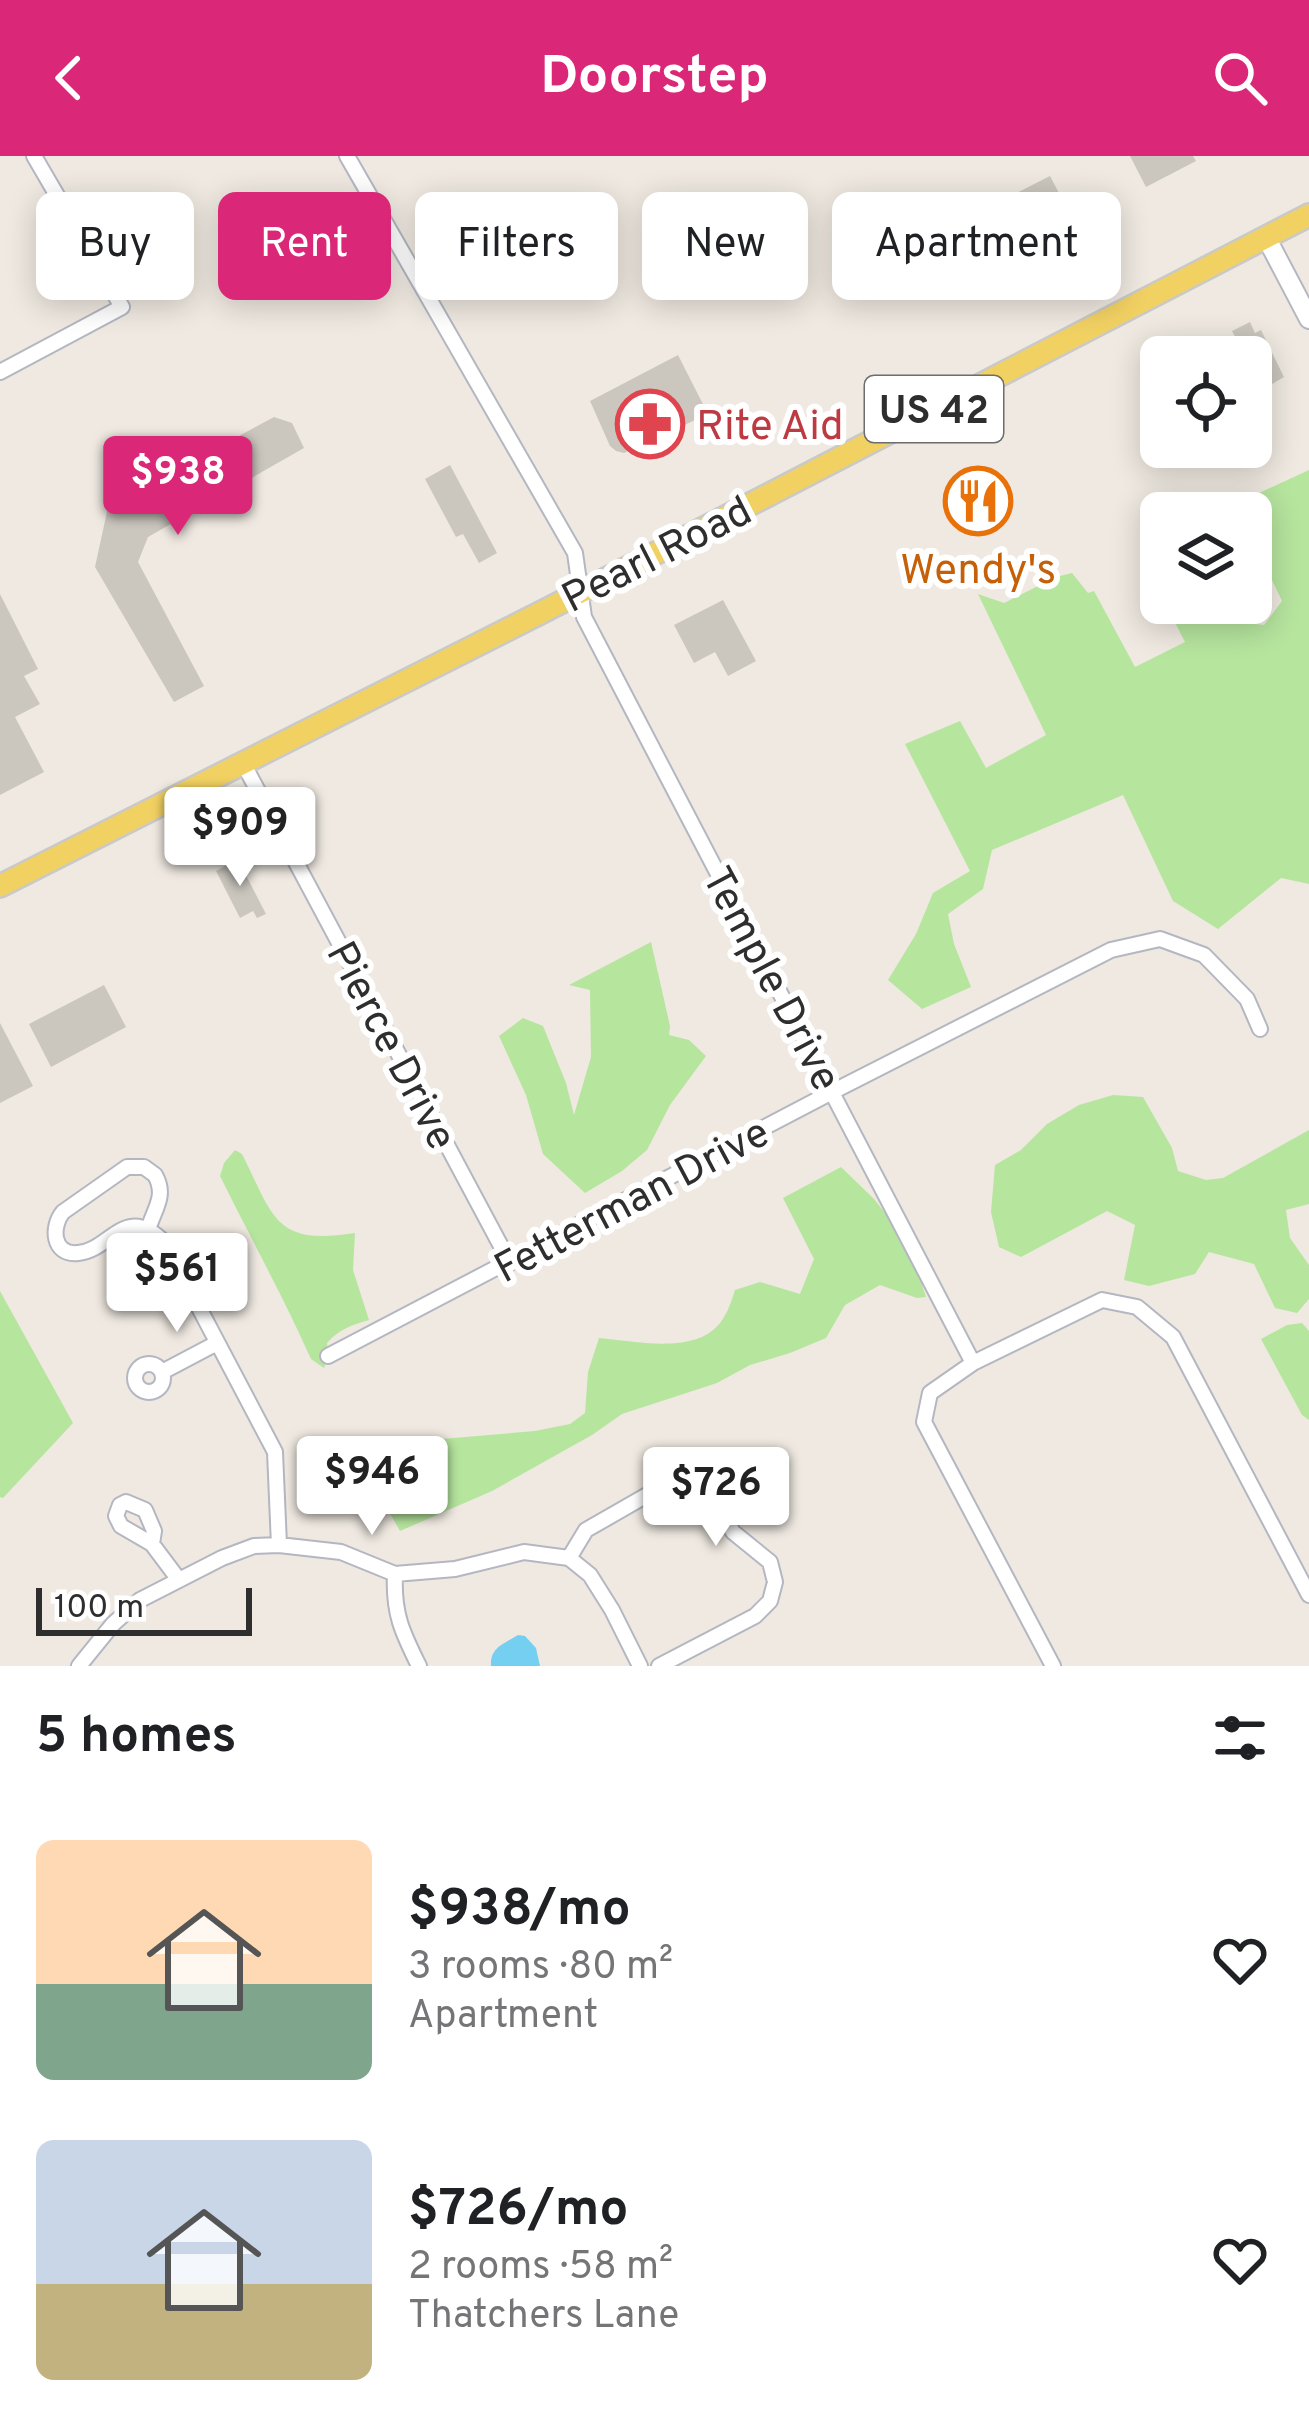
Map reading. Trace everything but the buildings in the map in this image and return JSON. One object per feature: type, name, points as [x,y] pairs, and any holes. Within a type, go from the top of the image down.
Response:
[{"type":"main road","name":"Pearl Road","points":[[0,886],[1309,215]]},
{"type":"street","points":[[0,372],[122,307],[34,156]]},
{"type":"street","name":"Temple Drive","points":[[346,156],[575,553],[584,617],[974,1364]]},
{"type":"street","points":[[1267,237],[1309,319]]},
{"type":"street","name":"Pierce Drive","points":[[243,763],[510,1263]]},
{"type":"street","name":"Fetterman Drive","points":[[328,1356],[1112,950],[1160,939],[1204,955],[1247,999],[1260,1029]]},
{"type":"street","points":[[148,1230],[162,1190],[155,1175],[136,1166],[127,1167],[63,1212],[54,1230],[63,1249],[77,1253],[129,1228],[148,1230],[165,1243],[274,1452],[279,1545]]},
{"type":"street","points":[[1052,1666],[924,1422],[930,1393],[974,1364],[1102,1300],[1137,1307],[1173,1337],[1309,1594]]},
{"type":"street","points":[[162,1372],[217,1342]]},
{"type":"street","points":[[569,1558],[586,1530],[675,1479],[706,1485],[734,1532],[770,1562],[775,1582],[770,1601],[755,1616],[658,1666]]},
{"type":"street","points":[[152,1544],[179,1580]]},
{"type":"street","points":[[79,1666],[140,1600],[222,1558],[254,1546],[279,1545],[341,1552],[395,1574],[455,1569],[524,1552],[569,1558],[590,1575],[640,1666]]},
{"type":"street","points":[[395,1574],[399,1626],[419,1666]]},
{"type":"green space","points":[[1309,470],[1309,884],[1281,878],[1218,929],[1173,901],[1123,795],[992,850],[983,889],[948,914],[971,987],[922,1009],[888,980],[916,934],[933,893],[970,871],[905,744],[960,721],[986,768],[1046,735],[978,594],[1004,603],[1072,573],[1088,593],[1094,591],[1135,667],[1185,642],[1176,624],[1272,624],[1272,614],[1282,601],[1272,580],[1272,492],[1261,492]]},
{"type":"green space","points":[[651,942],[669,1035],[689,1040],[706,1056],[670,1105],[647,1150],[585,1193],[543,1154],[526,1095],[499,1036],[523,1018],[543,1026],[574,1115],[591,1057],[590,990],[569,985]]},
{"type":"green space","points":[[1113,1095],[1143,1097],[1172,1148],[1178,1171],[1206,1180],[1223,1178],[1309,1130],[1309,1204],[1286,1210],[1290,1238],[1309,1265],[1309,1299],[1297,1313],[1275,1308],[1254,1264],[1209,1252],[1195,1274],[1149,1286],[1124,1280],[1135,1225],[1107,1211],[1021,1257],[999,1247],[991,1212],[995,1165],[1079,1105]]},
{"type":"green space","points":[[235,1150],[242,1154],[280,1222],[308,1235],[355,1233],[353,1270],[369,1320],[346,1328],[327,1343],[324,1368],[311,1359],[220,1176]]},
{"type":"green space","points":[[841,1167],[908,1242],[926,1297],[880,1285],[845,1305],[826,1338],[750,1365],[717,1383],[622,1414],[492,1491],[400,1531],[380,1496],[371,1457],[418,1441],[570,1424],[585,1413],[588,1372],[599,1338],[685,1342],[714,1330],[735,1290],[760,1282],[800,1294],[814,1259],[783,1198]]},
{"type":"green space","points":[[0,1291],[73,1423],[3,1498],[0,1497]]},
{"type":"green space","points":[[1302,1323],[1309,1331],[1309,1420],[1261,1339]]},
{"type":"water","points":[[518,1635],[536,1648],[540,1666],[491,1666],[495,1650]]},
{"type":"place","name":"Rite Aid","points":[[650,424]]},
{"type":"place","name":"Wendy's","points":[[978,501]]}]
